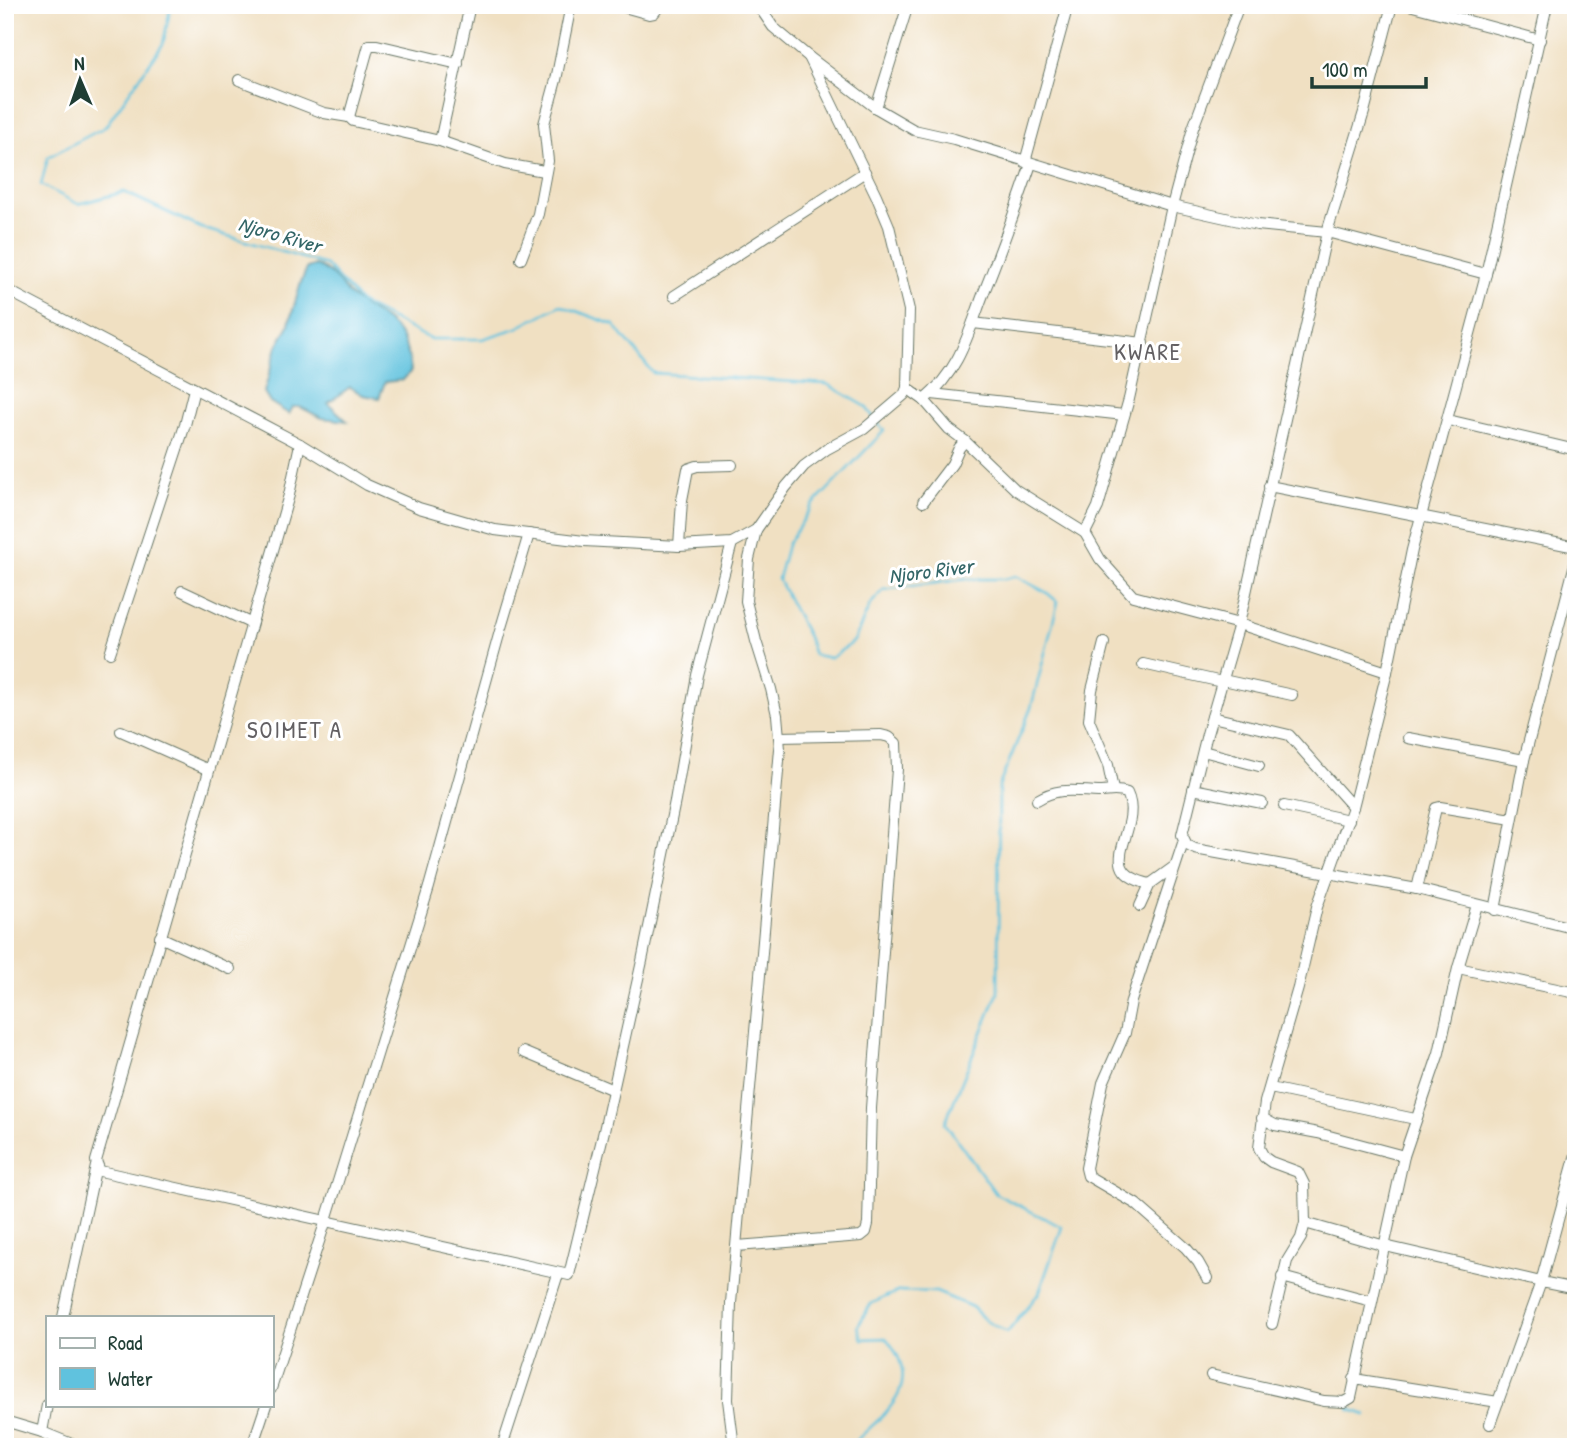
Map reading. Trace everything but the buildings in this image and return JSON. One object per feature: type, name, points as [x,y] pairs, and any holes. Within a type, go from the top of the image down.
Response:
[{"type":"street","points":[[440,141],[470,5]]},
{"type":"street","points":[[522,259],[538,214],[548,161],[544,124],[571,5]]},
{"type":"street","points":[[617,5],[649,14],[654,13],[660,5]]},
{"type":"street","points":[[758,5],[774,27],[809,57],[876,108],[915,130],[954,139],[1172,206],[1257,225],[1327,232],[1486,274]]},
{"type":"street","points":[[876,108],[908,5]]},
{"type":"street","points":[[928,397],[961,357],[1000,255],[1028,163],[1068,5]]},
{"type":"street","points":[[1086,533],[1098,507],[1124,415],[1143,343],[1172,206],[1194,128],[1239,5]]},
{"type":"street","points":[[1207,1278],[1186,1248],[1136,1204],[1088,1176],[1086,1168],[1103,1083],[1125,1033],[1131,1001],[1184,841],[1183,829],[1193,789],[1239,624],[1327,232],[1364,112],[1392,5]]},
{"type":"street","points":[[1409,5],[1540,40]]},
{"type":"street","points":[[1272,1324],[1287,1261],[1301,1238],[1305,1223],[1302,1179],[1298,1172],[1264,1157],[1259,1148],[1262,1118],[1298,989],[1317,907],[1353,807],[1387,671],[1405,582],[1486,274],[1547,5]]},
{"type":"street","points":[[349,117],[369,45],[458,64]]},
{"type":"street","points":[[734,1447],[728,1400],[728,1362],[779,737],[771,689],[746,601],[749,559],[756,530],[786,487],[804,467],[827,449],[864,429],[904,395],[907,388],[909,310],[889,226],[809,57]]},
{"type":"street","points":[[239,80],[324,113],[440,141],[505,164],[545,173]]},
{"type":"street","points":[[674,296],[865,172]]},
{"type":"street","points":[[5,289],[300,444],[367,485],[419,508],[495,530],[584,541],[678,545],[732,543],[756,530]]},
{"type":"street","points":[[973,323],[1143,343]]},
{"type":"street","points":[[907,388],[928,397],[1124,415]]},
{"type":"street","points":[[110,653],[185,425],[194,389]]},
{"type":"street","points":[[928,397],[949,429],[1016,490],[1086,533],[1100,558],[1133,596],[1239,624],[1387,671]]},
{"type":"street","points":[[1448,420],[1576,450]]},
{"type":"street","points":[[923,502],[952,464],[965,441]]},
{"type":"street","points":[[63,1316],[96,1161],[289,495],[300,444]]},
{"type":"street","points":[[678,545],[688,469],[697,466],[732,465]]},
{"type":"street","points":[[1269,486],[1576,547]]},
{"type":"street","points":[[273,1383],[327,1220],[429,887],[529,534]]},
{"type":"street","points":[[96,1166],[100,1171],[569,1275],[614,1090],[676,801],[697,676],[732,543]]},
{"type":"street","points":[[1495,910],[1524,760],[1576,561]]},
{"type":"street","points":[[182,592],[250,623]]},
{"type":"street","points":[[1564,604],[1576,606]]},
{"type":"street","points":[[1104,643],[1092,690],[1089,720],[1108,765],[1113,790]]},
{"type":"street","points":[[1143,664],[1292,695]]},
{"type":"street","points":[[1212,717],[1289,735],[1353,807]]},
{"type":"street","points":[[121,731],[209,770]]},
{"type":"street","points":[[737,1246],[861,1236],[866,1232],[868,1224],[871,1108],[898,752],[896,743],[881,735],[779,737]]},
{"type":"street","points":[[1408,738],[1524,760]]},
{"type":"street","points":[[1203,751],[1259,766]]},
{"type":"street","points":[[1193,789],[1262,803]]},
{"type":"street","points":[[1037,800],[1056,791],[1113,790],[1127,793],[1132,810],[1120,858],[1121,867],[1131,878],[1150,884]]},
{"type":"street","points":[[1284,806],[1349,820]]},
{"type":"street","points":[[1417,889],[1436,808],[1511,819]]},
{"type":"street","points":[[1184,841],[1195,849],[1417,889],[1576,929]]},
{"type":"street","points":[[1140,906],[1150,884],[1175,866]]},
{"type":"street","points":[[1211,1375],[1336,1403],[1351,1398],[1404,1156],[1438,1053],[1458,968],[1477,905]]},
{"type":"street","points":[[160,937],[230,969]]},
{"type":"street","points":[[1458,968],[1576,993]]},
{"type":"street","points":[[523,1052],[614,1090]]},
{"type":"street","points":[[1270,1088],[1415,1119]]},
{"type":"street","points":[[1262,1118],[1275,1125],[1318,1133],[1404,1156]]},
{"type":"street","points":[[1490,1424],[1541,1282],[1576,1154]]},
{"type":"street","points":[[1305,1223],[1385,1246],[1576,1289]]},
{"type":"street","points":[[502,1447],[558,1274]]},
{"type":"street","points":[[1282,1277],[1371,1301]]},
{"type":"street","points":[[1354,1379],[1498,1402]]},
{"type":"street","points":[[42,1432],[47,1406]]},
{"type":"street","points":[[252,1447],[266,1406]]},
{"type":"street","points":[[5,1421],[79,1447]]},
{"type":"water","points":[[316,265],[334,276],[348,294],[390,324],[403,341],[408,354],[411,371],[403,380],[385,382],[379,398],[363,395],[350,387],[328,403],[347,421],[322,418],[300,407],[293,407],[289,414],[270,402],[264,392],[301,282],[307,268]]},
{"type":"waterway","name":"Njoro River","points":[[171,5],[163,44],[105,127],[48,157],[41,185],[78,204],[124,192],[201,228],[326,265],[361,303],[430,339],[482,339],[517,328],[560,305],[614,325],[653,373],[827,384],[865,406],[884,431],[813,505],[787,545],[778,579],[808,637],[814,655],[831,658],[854,641],[870,605],[883,590],[1015,576],[1046,592],[1058,602],[1031,708],[999,786],[998,993],[945,1123],[996,1194],[1062,1227],[1039,1293],[1007,1333],[986,1321],[972,1307],[936,1292],[900,1291],[871,1304],[858,1326],[862,1339],[886,1338],[898,1356],[903,1372],[901,1386],[896,1400],[886,1412],[849,1447]]},
{"type":"waterway","points":[[1381,1285],[1385,1267]]},
{"type":"waterway","points":[[1351,1403],[1349,1409],[1366,1415]]},
{"type":"district","name":"KWARE","points":[[1148,352]]},
{"type":"district","name":"SOIMET A","points":[[295,730]]}]
